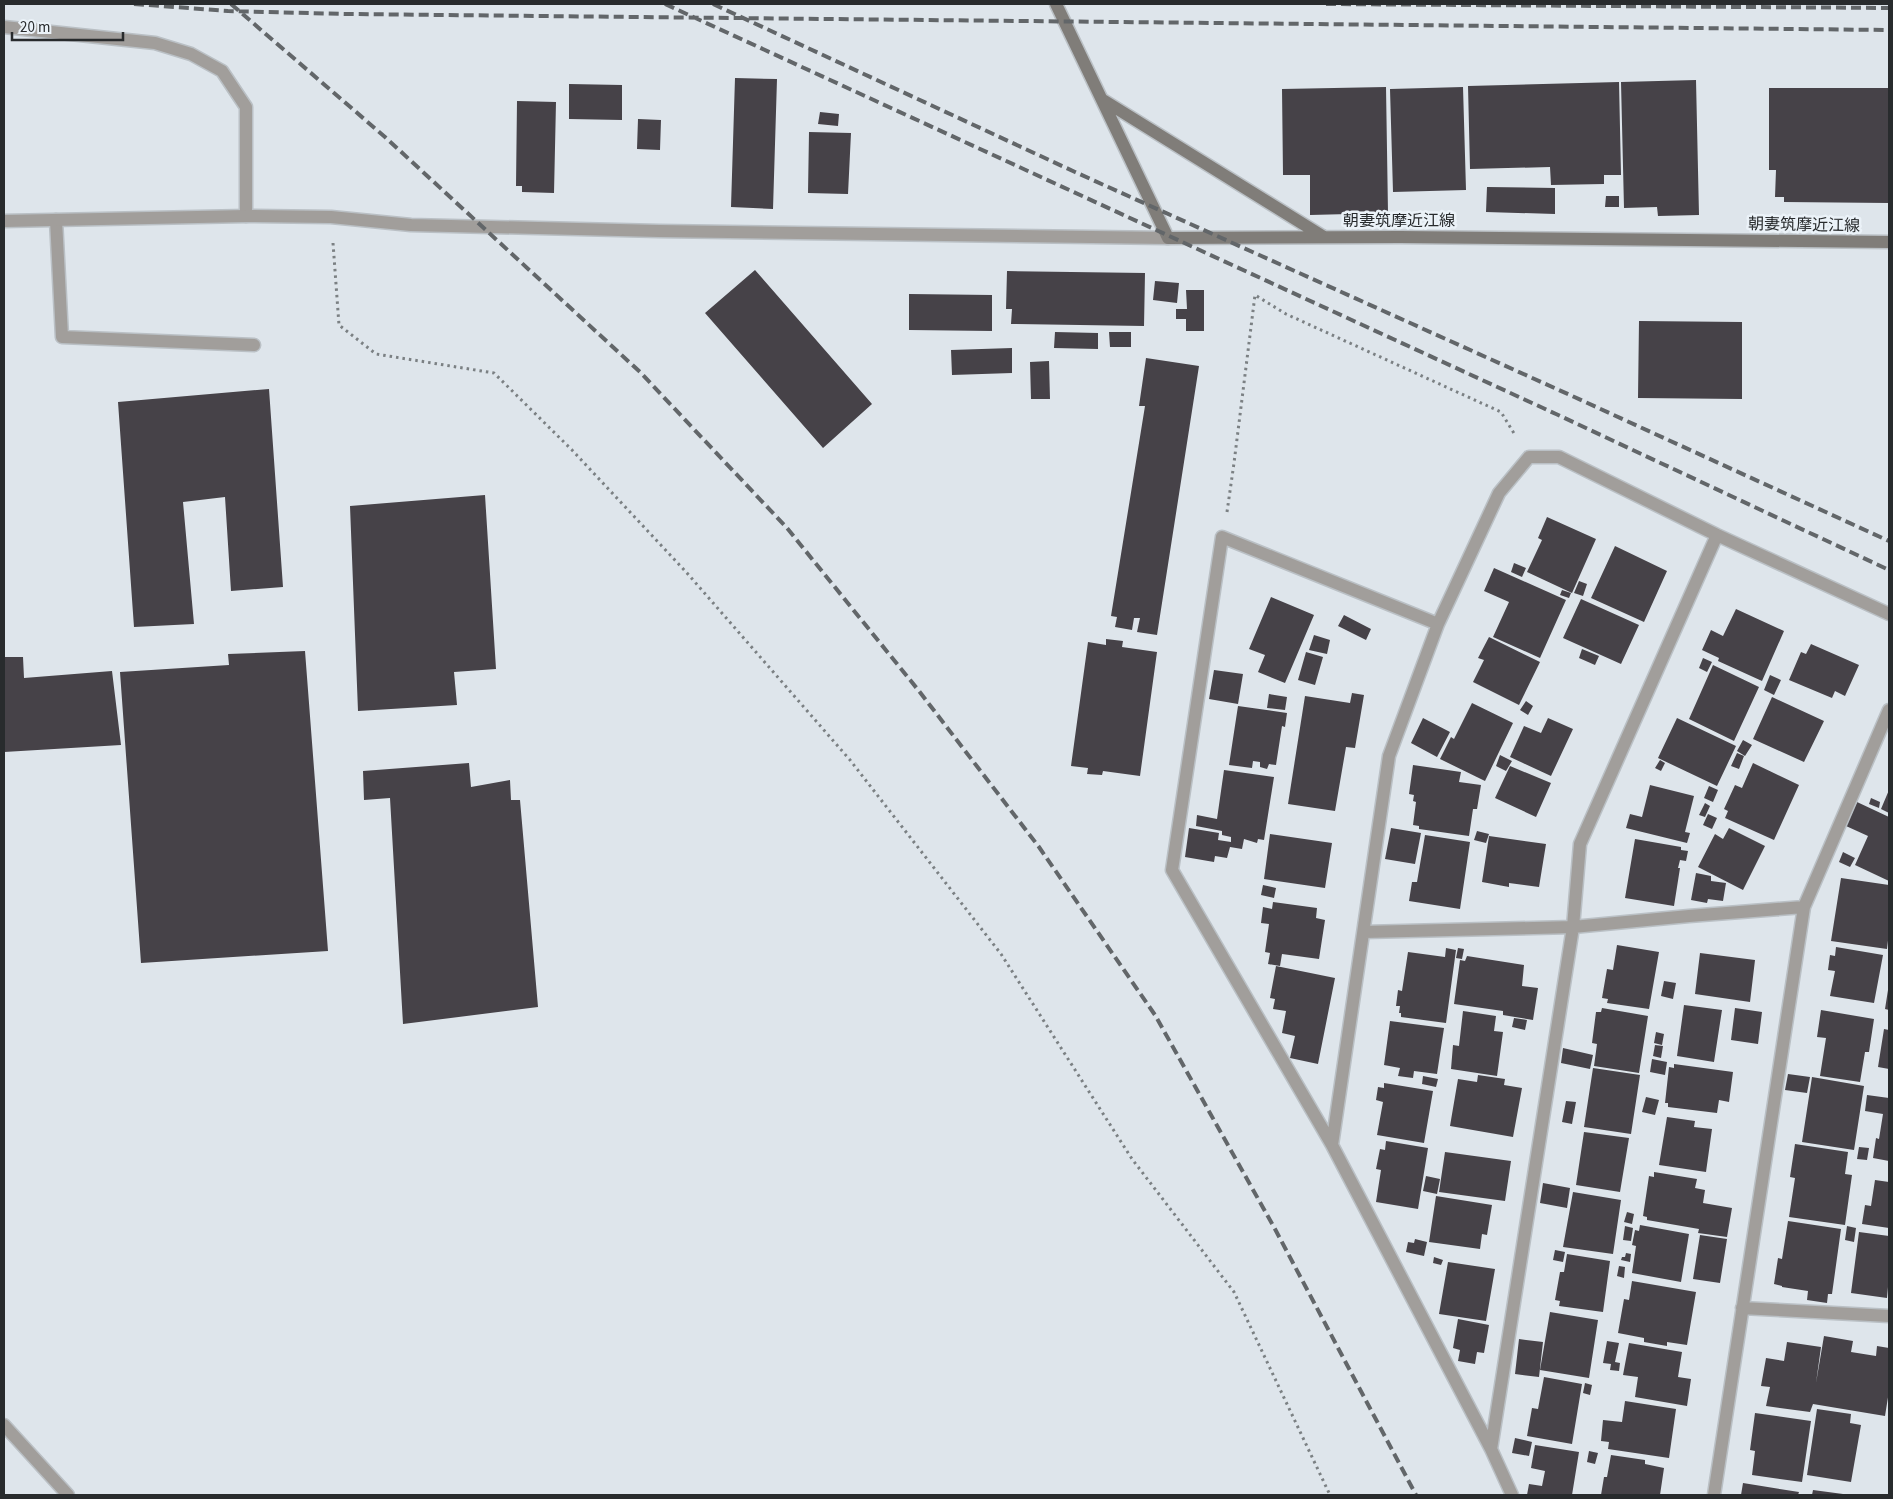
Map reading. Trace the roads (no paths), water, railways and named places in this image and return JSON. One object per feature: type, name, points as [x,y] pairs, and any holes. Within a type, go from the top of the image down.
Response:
[{"type":"main road","points":[[1056,4],[1168,238]]},
{"type":"main road","points":[[1103,100],[1324,237]]},
{"type":"main road","name":"朝妻筑摩近江線","points":[[1168,238],[1324,237],[1889,242]]},
{"type":"street","points":[[4,27],[154,43],[191,54],[222,71],[246,106],[246,216]]},
{"type":"street","points":[[4,221],[246,216],[332,217],[411,225],[659,231],[1168,238]]},
{"type":"street","points":[[56,220],[62,338],[254,346]]},
{"type":"street","points":[[1332,1144],[1389,756],[1438,624],[1498,493],[1529,457],[1559,457],[1717,535],[1889,614]]},
{"type":"street","points":[[1491,1448],[1573,927],[1580,844],[1717,535]]},
{"type":"street","points":[[1438,624],[1222,537],[1172,870],[1332,1144],[1491,1448],[1512,1495]]},
{"type":"street","points":[[1714,1495],[1804,908],[1889,710]]},
{"type":"street","points":[[1364,932],[1573,927],[1804,908]]},
{"type":"street","points":[[1742,1308],[1889,1316]]},
{"type":"street","points":[[4,1425],[68,1495]]},
{"type":"railway","points":[[134,4],[228,11],[348,14],[1889,30]]},
{"type":"railway","points":[[231,4],[385,137],[640,372],[787,528],[919,691],[1039,847],[1155,1015],[1275,1229],[1416,1495]]},
{"type":"railway","points":[[665,4],[1556,414],[1889,570]]},
{"type":"railway","points":[[713,4],[1075,172],[1889,541]]},
{"type":"railway","points":[[1326,4],[1889,8]]}]
